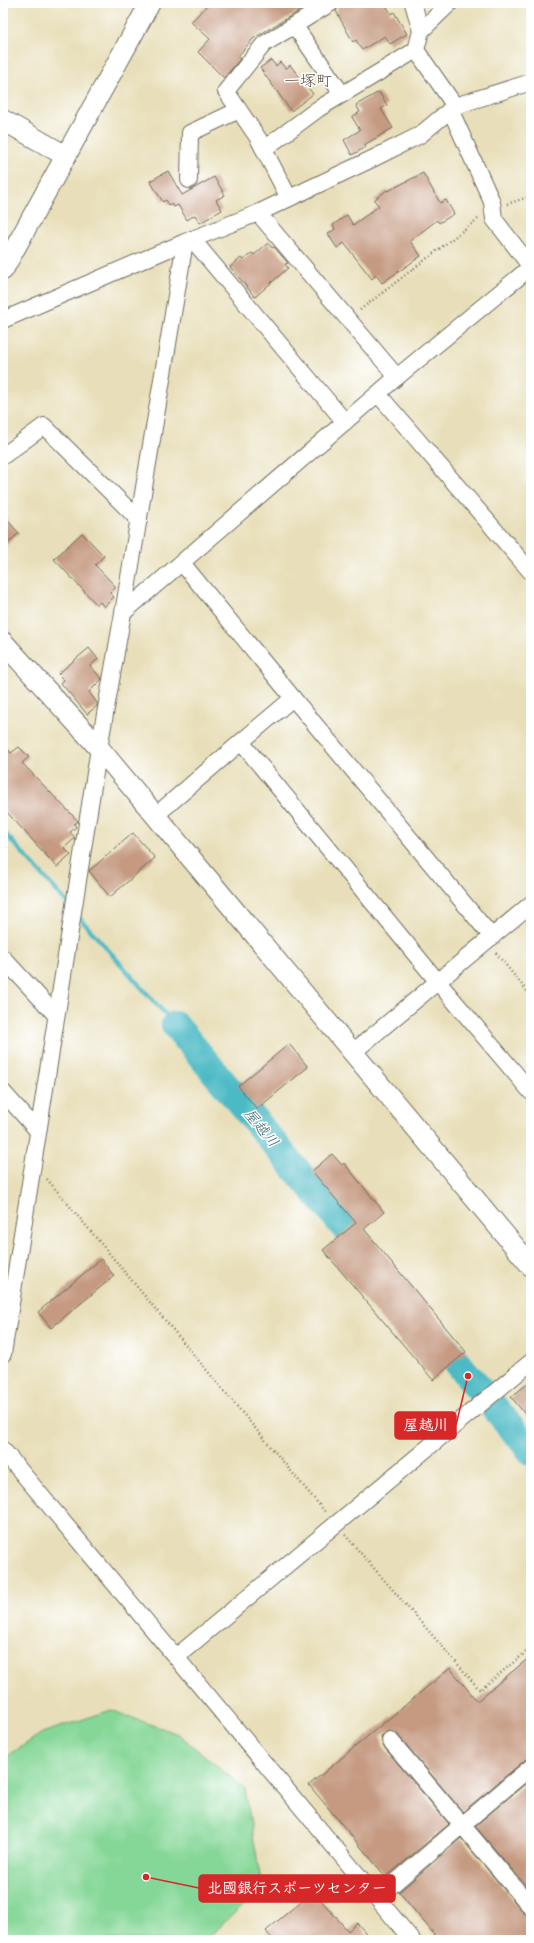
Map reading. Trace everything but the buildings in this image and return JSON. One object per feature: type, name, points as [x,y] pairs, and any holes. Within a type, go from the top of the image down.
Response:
[{"type":"street","points":[[3,270],[150,3]]},
{"type":"street","points":[[289,198],[264,149],[226,91],[264,44],[331,3]]},
{"type":"street","points":[[264,149],[318,109],[416,50],[421,31],[413,3]]},
{"type":"street","points":[[421,31],[450,3]]},
{"type":"street","points":[[294,26],[342,94]]},
{"type":"street","points":[[123,613],[397,377],[531,267],[494,219],[492,202],[453,108],[416,50]]},
{"type":"street","points":[[3,320],[188,240],[258,213],[420,135],[453,108],[531,82]]},
{"type":"street","points":[[189,180],[190,132],[239,110]]},
{"type":"street","points":[[3,120],[66,156]]},
{"type":"street","points":[[258,213],[397,377]]},
{"type":"street","points":[[188,240],[345,422]]},
{"type":"street","points":[[3,1354],[37,1130],[99,748],[188,240]]},
{"type":"street","points":[[378,394],[531,572]]},
{"type":"street","points":[[3,456],[44,426],[139,520]]},
{"type":"street","points":[[182,563],[294,698],[489,939]]},
{"type":"street","points":[[3,642],[99,748],[531,1266]]},
{"type":"street","points":[[155,816],[240,742],[294,698]]},
{"type":"street","points":[[240,742],[531,1092]]},
{"type":"street","points":[[352,1053],[531,904]]},
{"type":"street","points":[[3,958],[56,1015]]},
{"type":"street","points":[[3,1092],[37,1130]]},
{"type":"street","points":[[176,1657],[531,1362]]},
{"type":"street","points":[[3,1450],[412,1940]]},
{"type":"street","points":[[390,1740],[531,1907]]},
{"type":"street","points":[[377,1898],[531,1767]]},
{"type":"path","points":[[348,320],[492,208],[531,196]]},
{"type":"path","points":[[489,939],[531,996]]},
{"type":"path","points":[[32,1162],[336,1524],[480,1690],[531,1648]]},
{"type":"green space","points":[[111,1710],[178,1734],[245,1789],[262,1887],[206,1940],[5,1940],[3,1937],[3,1759],[42,1733]]},
{"type":"waterway","points":[[3,831],[70,906]]},
{"type":"waterway","points":[[77,915],[175,1025]]},
{"type":"waterway","name":"屋越川","points":[[175,1025],[371,1259]]},
{"type":"waterway","name":"屋越川","points":[[431,1331],[531,1451]]},
{"type":"place","name":"屋越川","points":[[468,1376]]},
{"type":"place","name":"北國銀行スポーツセンター","points":[[146,1877]]},
{"type":"district","name":"一塚町","points":[[308,81]]}]
